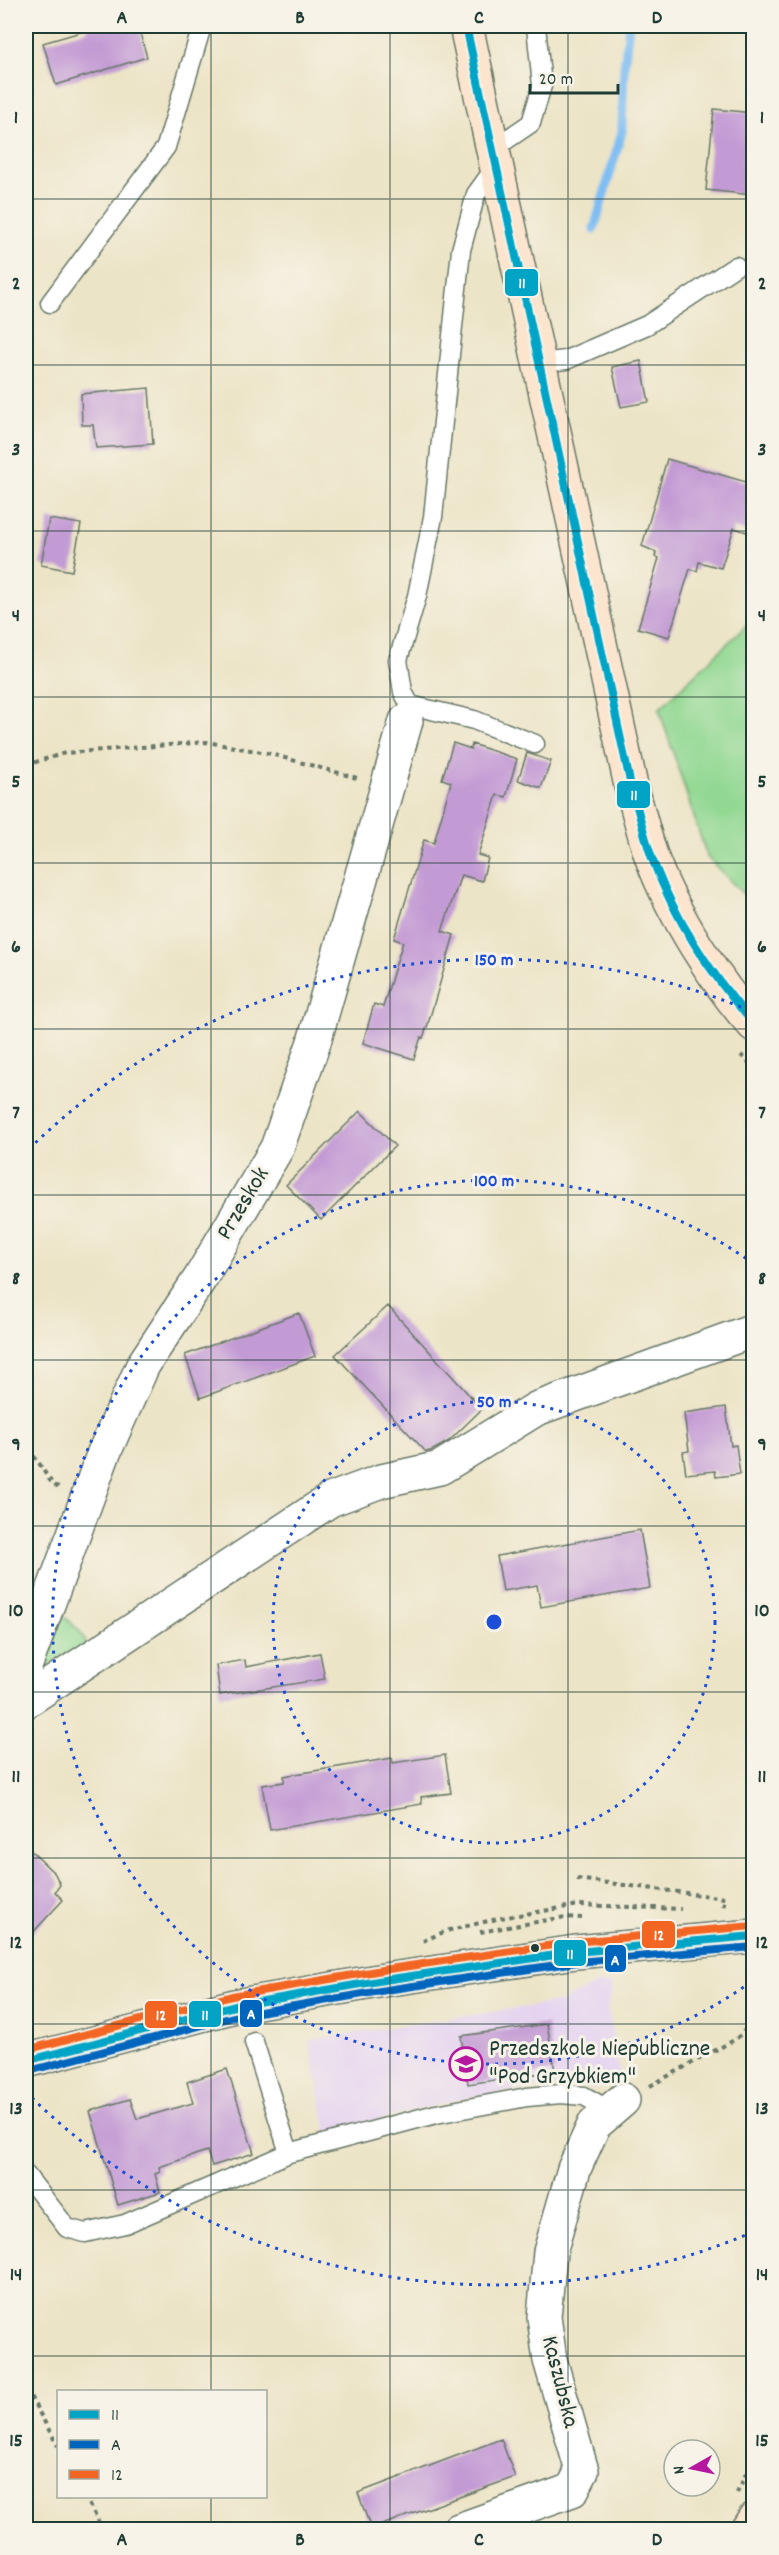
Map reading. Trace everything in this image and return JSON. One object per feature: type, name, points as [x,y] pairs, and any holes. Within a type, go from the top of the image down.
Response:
[{"type":"main road","points":[[466,26],[631,786],[654,862],[681,917],[711,970],[753,1025]]},
{"type":"main road","points":[[744,2508],[747,2529]]},
{"type":"street","name":"Przeskok","points":[[26,1664],[103,1455],[143,1365],[201,1277],[277,1148],[314,1042],[408,713]]},
{"type":"street","points":[[26,1701],[330,1500],[381,1481],[440,1468],[536,1408],[753,1330]]},
{"type":"street","points":[[26,2061],[235,2006],[384,1980],[576,1952],[753,1936]]},
{"type":"street","name":"Kaszubska","points":[[459,2529],[572,2490],[582,2471],[550,2360],[544,2317],[550,2252],[574,2169],[594,2125],[617,2106]]},
{"type":"lane","points":[[50,303],[166,147],[202,26]]},
{"type":"lane","points":[[535,744],[474,720],[408,713],[398,660],[417,596],[433,517],[461,250],[476,194],[495,157],[531,123],[542,86],[536,26]]},
{"type":"lane","points":[[540,363],[566,360],[647,325],[736,266]]},
{"type":"lane","points":[[254,2042],[289,2153]]},
{"type":"lane","points":[[26,2175],[67,2228],[86,2233],[125,2224],[289,2153],[436,2114],[527,2097],[561,2094],[584,2096],[617,2106]]},
{"type":"path","points":[[26,765],[65,753],[207,742],[267,753],[388,786]]},
{"type":"path","points":[[26,1451],[37,1459],[51,1483],[63,1490],[89,1493]]},
{"type":"path","points":[[577,1879],[725,1898],[723,1911]]},
{"type":"path","points":[[617,2106],[736,2039],[753,2021]]},
{"type":"path","points":[[26,2389],[57,2444]]},
{"type":"path","points":[[744,2508],[753,2445]]},
{"type":"path","points":[[86,2498],[103,2529]]},
{"type":"shaded area","name":"Przedszkole Niepubliczne \"Pod Grzybkiem\"","points":[[597,1984],[613,1984],[608,2010],[621,2079],[593,2089],[563,2084],[470,2097],[327,2133],[309,2040],[559,2002]]},
{"type":"green space","points":[[753,619],[753,904],[707,857],[659,709]]},
{"type":"green space","points":[[59,1617],[66,1618],[79,1631],[86,1647],[39,1682],[32,1674]]},
{"type":"building","points":[[87,26],[138,26],[147,57],[56,85],[43,43],[88,30]]},
{"type":"building","points":[[714,109],[753,113],[753,195],[706,190]]},
{"type":"building","points":[[641,361],[649,402],[621,407],[612,367]]},
{"type":"building","points":[[149,388],[153,444],[96,448],[93,425],[82,425],[81,394]]},
{"type":"building","points":[[667,459],[753,484],[753,534],[734,528],[721,568],[699,562],[697,571],[690,569],[669,637],[638,628],[659,558],[655,557],[656,552],[642,546]]},
{"type":"building","points":[[49,519],[81,524],[72,571],[41,565]]},
{"type":"building","points":[[453,743],[471,749],[472,744],[517,759],[506,797],[497,795],[478,855],[488,858],[482,881],[461,875],[442,931],[454,935],[428,1024],[414,1059],[363,1043],[374,1004],[383,1007],[403,942],[394,939],[424,840],[434,843],[451,782],[442,779]]},
{"type":"building","points":[[527,753],[551,761],[541,788],[518,780]]},
{"type":"building","points":[[360,1111],[395,1146],[321,1220],[286,1185]]},
{"type":"building","points":[[388,1306],[482,1409],[449,1441],[433,1450],[426,1452],[335,1355]]},
{"type":"building","points":[[299,1313],[315,1356],[200,1398],[185,1355]]},
{"type":"building","points":[[726,1407],[731,1446],[736,1445],[740,1474],[716,1477],[715,1471],[686,1474],[683,1452],[689,1451],[684,1413]]},
{"type":"building","points":[[640,1530],[650,1588],[541,1607],[537,1585],[503,1591],[497,1556]]},
{"type":"building","points":[[320,1653],[325,1679],[220,1695],[216,1665],[245,1660],[246,1667]]},
{"type":"building","points":[[445,1755],[451,1793],[421,1797],[422,1804],[270,1830],[262,1785],[284,1782],[284,1776],[392,1758],[393,1763]]},
{"type":"building","points":[[26,1846],[55,1874],[60,1885],[55,1892],[63,1900],[26,1940]]},
{"type":"building","points":[[547,2024],[555,2071],[468,2084],[461,2036]]},
{"type":"building","points":[[227,2069],[254,2153],[212,2166],[207,2151],[159,2167],[160,2172],[155,2174],[160,2192],[118,2205],[90,2111],[130,2099],[137,2119],[193,2103],[187,2082]]},
{"type":"building","points":[[501,2439],[515,2477],[371,2529],[358,2493]]},
{"type":"waterway","points":[[594,229],[622,132],[624,66],[629,26]]},
{"type":"transit line","name":"11","points":[[466,26],[631,786],[647,843],[662,883],[696,947],[754,1024]]},
{"type":"transit line","name":"12","points":[[26,2050],[232,1996],[382,1970],[574,1942],[753,1926]]},
{"type":"transit line","name":"11","points":[[26,2061],[235,2006],[384,1980],[576,1952],[754,1936]]},
{"type":"transit line","name":"A","points":[[29,2071],[237,2016],[386,1990],[577,1962],[754,1947]]},
{"type":"place","name":"Przedszkole Niepubliczne \"Pod Grzybkiem\"","points":[[466,2064]]}]
